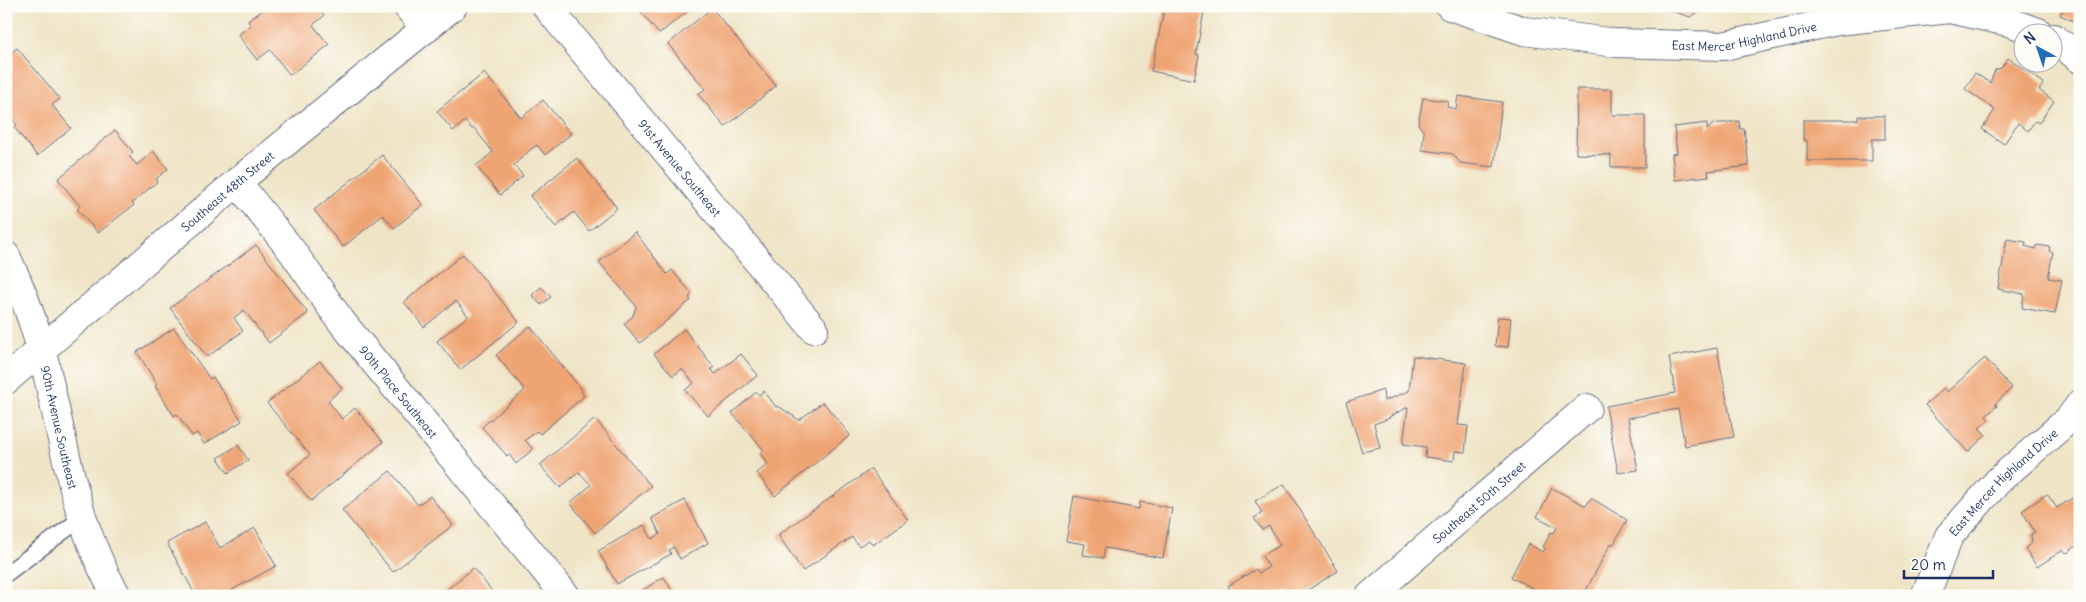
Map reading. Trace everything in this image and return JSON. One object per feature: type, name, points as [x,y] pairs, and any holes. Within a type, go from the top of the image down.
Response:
[{"type":"street","points":[[407,6],[426,29]]},
{"type":"street","name":"Southeast 48th Street","points":[[6,380],[238,182],[453,6]]},
{"type":"street","name":"91st Avenue Southeast","points":[[546,6],[814,329]]},
{"type":"street","name":"East Mercer Highland Drive","points":[[1450,6],[1524,31],[1616,43],[1723,46],[1837,21],[1950,9],[2014,24]]},
{"type":"street","points":[[2064,46],[2080,59]]},
{"type":"street","name":"90th Place Southeast","points":[[238,182],[292,251],[341,321],[566,596]]},
{"type":"street","name":"90th Avenue Southeast","points":[[6,256],[18,281],[42,351],[82,517],[93,546],[117,596]]},
{"type":"street","name":"East Mercer Highland Drive","points":[[1925,596],[1949,536],[1999,480],[2068,420],[2080,404]]},
{"type":"street","name":"Southeast 50th Street","points":[[1370,596],[1587,408]]},
{"type":"lane","points":[[6,574],[82,517]]},
{"type":"building","points":[[268,6],[317,6],[324,16],[313,25],[329,45],[290,75],[270,50],[257,60],[238,35],[251,25],[248,21]]},
{"type":"building","points":[[636,6],[694,6],[659,34]]},
{"type":"building","points":[[1165,6],[1205,6],[1196,54],[1199,55],[1194,80],[1151,71]]},
{"type":"building","points":[[1664,6],[1701,6],[1699,12],[1690,17],[1666,9]]},
{"type":"building","points":[[2065,6],[2080,6],[2080,24],[2060,15]]},
{"type":"building","points":[[712,8],[776,86],[725,127],[698,94],[705,89],[668,44]]},
{"type":"building","points":[[17,48],[60,99],[52,105],[71,128],[37,156],[14,127],[17,125],[6,112],[6,57]]},
{"type":"building","points":[[2008,58],[2014,62],[2014,72],[2028,72],[2044,83],[2039,90],[2054,101],[2039,123],[2035,121],[2028,131],[2018,123],[2004,144],[1982,129],[1995,110],[1965,89],[1975,73],[1990,83],[1995,70],[2001,68]]},
{"type":"building","points":[[484,73],[521,118],[543,100],[571,134],[545,155],[537,145],[531,149],[514,165],[523,176],[500,195],[476,166],[493,152],[474,128],[472,129],[465,121],[453,131],[437,111]]},
{"type":"building","points":[[1577,89],[1612,89],[1612,115],[1645,115],[1645,167],[1611,167],[1611,155],[1576,154]]},
{"type":"building","points":[[1458,96],[1502,102],[1494,167],[1460,163],[1453,154],[1422,150],[1424,132],[1418,124],[1423,98],[1448,101],[1447,107],[1456,109]]},
{"type":"building","points":[[1858,116],[1885,116],[1885,139],[1872,139],[1872,161],[1807,161],[1807,140],[1803,140],[1803,120],[1858,120]]},
{"type":"building","points":[[1739,121],[1740,129],[1744,129],[1749,166],[1708,171],[1709,176],[1675,180],[1672,154],[1677,153],[1674,127],[1707,123],[1707,130],[1713,124]]},
{"type":"building","points":[[115,130],[133,152],[129,156],[137,165],[153,151],[168,169],[156,179],[158,181],[132,203],[134,205],[98,233],[77,209],[80,206],[58,179]]},
{"type":"building","points":[[382,155],[423,205],[394,228],[383,215],[343,247],[314,210]]},
{"type":"building","points":[[577,158],[617,208],[589,231],[574,212],[556,227],[530,196]]},
{"type":"building","points":[[635,232],[667,274],[672,270],[692,294],[689,298],[691,300],[640,343],[624,324],[633,316],[636,306],[599,262]]},
{"type":"building","points":[[2007,239],[2026,242],[2025,246],[2036,249],[2037,245],[2050,247],[2049,251],[2053,252],[2048,278],[2062,280],[2055,314],[2022,308],[2024,294],[1998,289]]},
{"type":"building","points":[[256,245],[308,313],[269,343],[244,310],[234,318],[243,331],[207,357],[170,308]]},
{"type":"building","points":[[463,254],[519,322],[460,370],[437,341],[468,316],[456,301],[424,327],[404,302]]},
{"type":"building","points":[[541,287],[551,297],[541,305],[532,295]]},
{"type":"building","points":[[1498,317],[1511,318],[1508,347],[1495,346]]},
{"type":"building","points":[[530,326],[582,390],[584,396],[540,434],[537,431],[525,440],[533,449],[516,464],[509,454],[507,456],[482,427],[525,390],[496,355]]},
{"type":"building","points":[[174,328],[210,379],[213,377],[242,421],[204,444],[197,433],[192,436],[177,414],[174,416],[137,352]]},
{"type":"building","points":[[684,329],[714,367],[711,369],[715,374],[741,354],[758,375],[708,416],[685,390],[694,383],[682,369],[673,376],[654,354]]},
{"type":"building","points":[[1717,348],[1734,437],[1685,446],[1678,409],[1628,418],[1638,470],[1618,473],[1606,406],[1675,393],[1669,357]]},
{"type":"building","points":[[1413,356],[1466,363],[1458,425],[1468,426],[1465,452],[1455,451],[1454,461],[1425,457],[1426,447],[1403,444],[1408,407],[1390,418],[1374,424],[1380,448],[1362,452],[1346,402],[1383,390],[1384,401],[1409,391]]},
{"type":"building","points":[[1985,358],[2012,388],[1995,404],[1997,406],[1986,416],[1989,420],[1979,428],[1986,435],[1968,452],[1925,405],[1944,388],[1947,392]]},
{"type":"building","points":[[320,361],[342,388],[328,401],[342,419],[355,408],[383,442],[311,501],[288,473],[310,455],[267,403]]},
{"type":"building","points":[[764,391],[776,407],[778,406],[799,420],[823,402],[850,435],[775,496],[757,473],[768,464],[760,453],[763,449],[732,413],[756,392],[759,395]]},
{"type":"building","points":[[595,419],[651,486],[595,533],[570,503],[591,485],[579,472],[560,488],[540,465]]},
{"type":"building","points":[[238,445],[248,460],[228,473],[218,458]]},
{"type":"building","points":[[871,469],[908,520],[873,545],[869,540],[859,546],[852,537],[803,571],[778,535]]},
{"type":"building","points":[[390,471],[418,505],[430,496],[453,525],[393,572],[342,510]]},
{"type":"building","points":[[1284,484],[1338,571],[1298,596],[1292,596],[1289,590],[1279,596],[1234,596],[1228,586],[1256,569],[1259,573],[1269,567],[1262,556],[1280,545],[1269,526],[1262,530],[1254,518],[1262,513],[1255,501]]},
{"type":"building","points":[[1552,488],[1586,506],[1591,498],[1627,520],[1613,545],[1611,543],[1583,596],[1530,596],[1534,589],[1511,577],[1528,544],[1543,552],[1545,548],[1543,547],[1551,532],[1554,533],[1557,527],[1537,517]]},
{"type":"building","points":[[2047,494],[2057,508],[2077,495],[2080,496],[2080,543],[2067,553],[2063,550],[2037,567],[2025,548],[2032,543],[2031,534],[2035,532],[2022,511]]},
{"type":"building","points":[[1074,496],[1139,509],[1140,502],[1172,508],[1163,558],[1105,548],[1103,558],[1083,555],[1085,544],[1066,541]]},
{"type":"building","points":[[685,500],[708,543],[680,559],[674,547],[669,550],[671,554],[617,584],[598,551],[644,525],[652,539],[660,534],[652,518]]},
{"type":"building","points":[[205,522],[220,548],[255,528],[276,566],[232,590],[236,596],[196,596],[167,543]]},
{"type":"building","points":[[473,568],[496,596],[439,596]]},
{"type":"building","points":[[664,577],[675,596],[633,596]]}]
